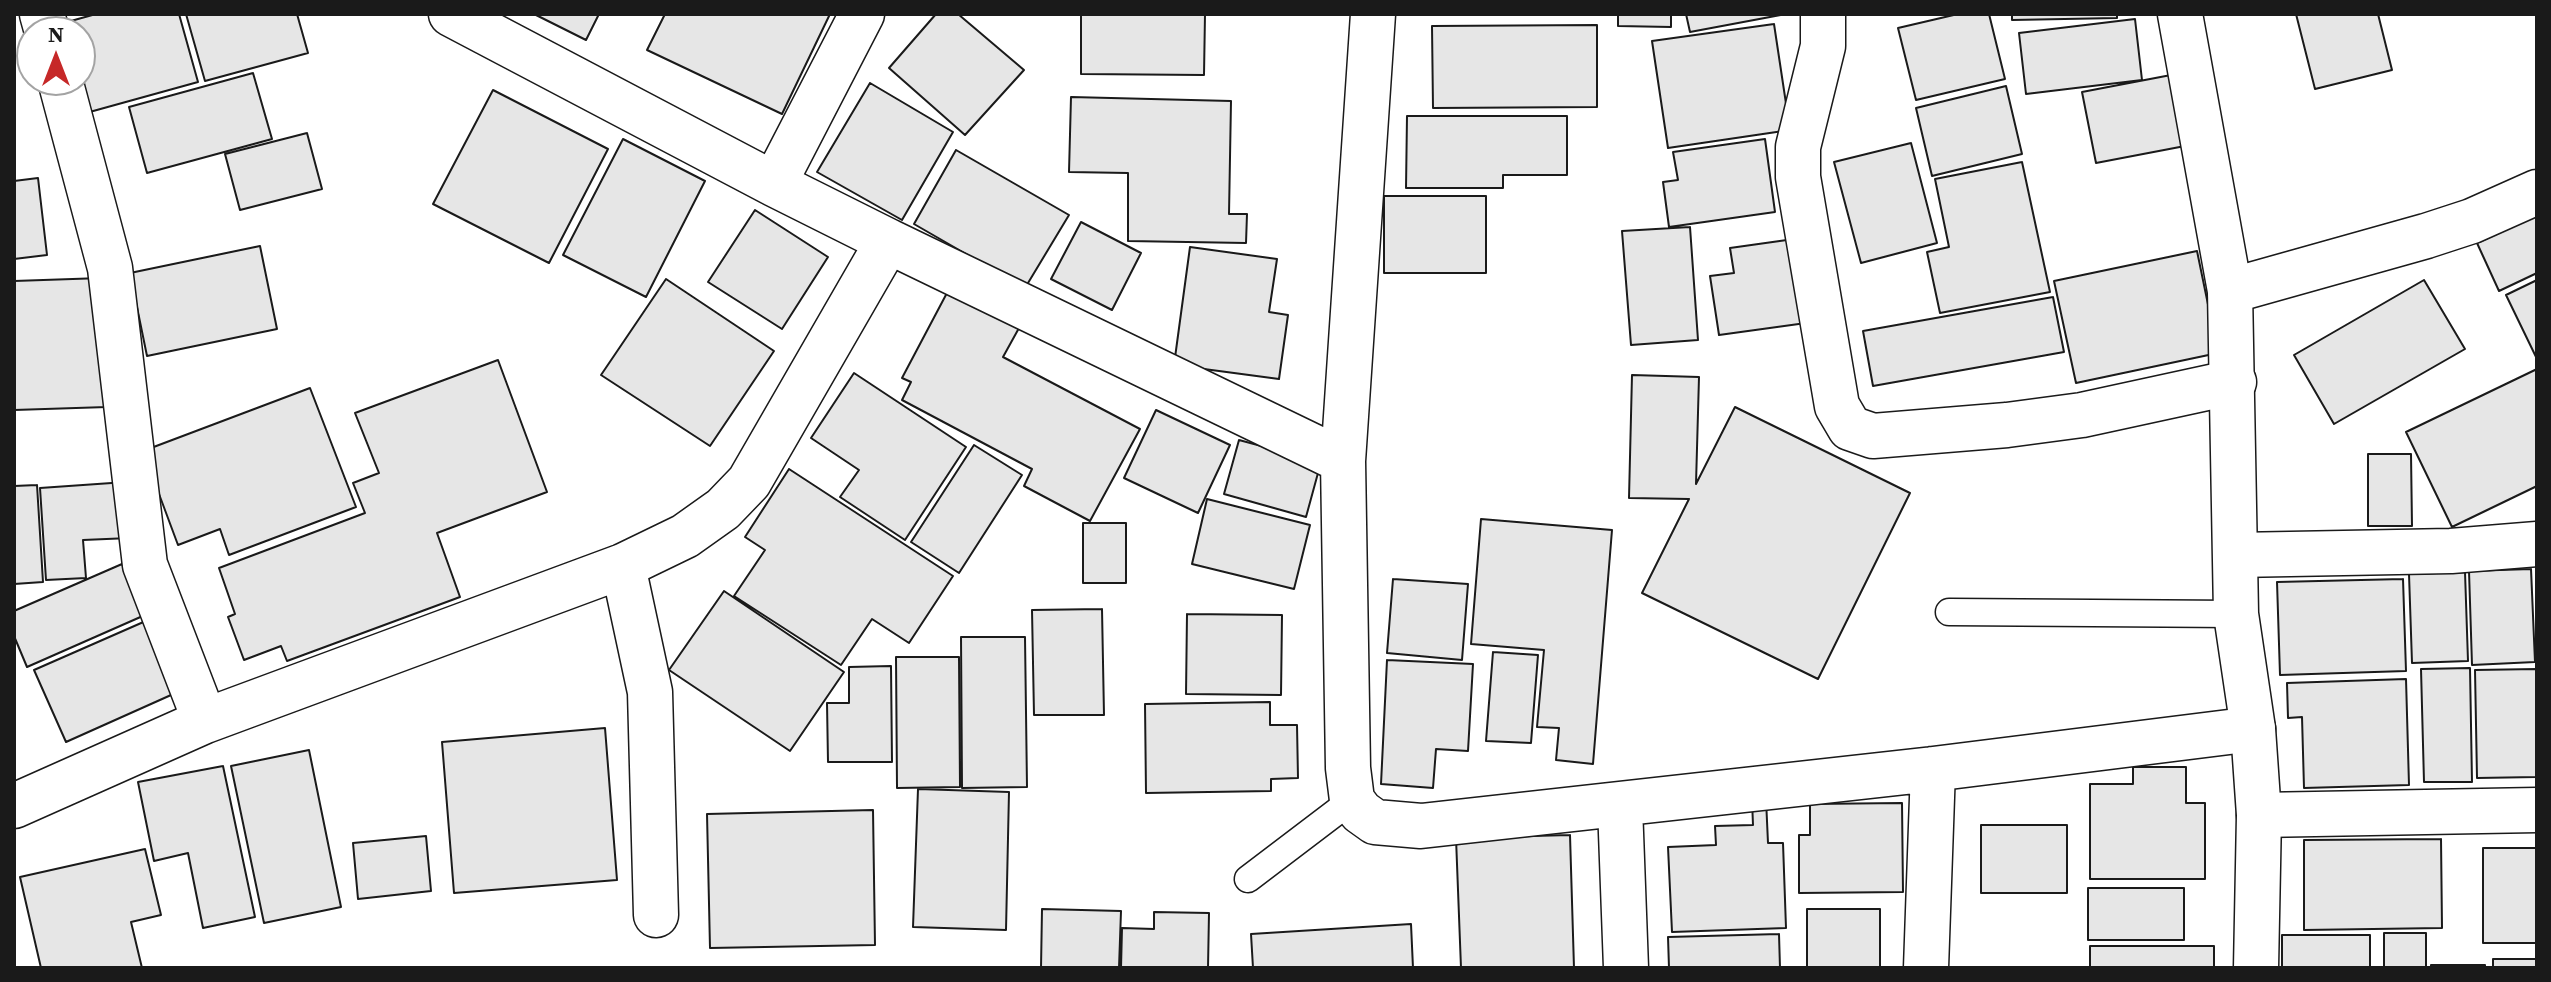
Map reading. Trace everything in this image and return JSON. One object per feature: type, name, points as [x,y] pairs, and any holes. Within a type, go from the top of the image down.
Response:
[{"type":"street","points":[[451,14],[774,184],[1343,461]]},
{"type":"street","points":[[774,184],[862,14]]},
{"type":"street","points":[[1373,14],[1343,461],[1348,768],[1352,800],[1361,812],[1375,822],[1421,826],[1620,806],[2253,729]]},
{"type":"street","points":[[1823,14],[1821,58],[1798,147],[1798,177],[1837,406],[1850,428],[1873,436],[2007,425],[2082,415],[2234,382]]},
{"type":"street","points":[[2180,14],[2230,291],[2236,614],[2253,729],[2259,815],[2256,968]]},
{"type":"street","points":[[64,96],[110,268],[145,565],[205,721]]},
{"type":"street","points":[[2230,291],[2472,221],[2537,192]]},
{"type":"street","points":[[14,806],[205,721],[623,566],[704,524],[749,482],[888,241]]},
{"type":"street","points":[[2236,555],[2451,551],[2537,544]]},
{"type":"street","points":[[623,566],[650,692],[656,915]]},
{"type":"street","points":[[1926,968],[1933,769]]},
{"type":"street","points":[[1620,806],[1626,968]]},
{"type":"street","points":[[2259,815],[2537,810]]},
{"type":"lane","points":[[1949,612],[2236,614]]},
{"type":"lane","points":[[1248,879],[1352,800]]},
{"type":"building","points":[[179,14],[198,82],[86,113],[83,96],[96,96],[96,16],[89,16]]},
{"type":"building","points":[[186,14],[297,14],[308,53],[205,81]]},
{"type":"building","points":[[534,14],[599,14],[586,40]]},
{"type":"building","points":[[665,14],[830,14],[782,114],[647,50]]},
{"type":"building","points":[[936,14],[958,14],[1024,70],[965,135],[889,68]]},
{"type":"building","points":[[1081,14],[1205,14],[1204,75],[1081,74]]},
{"type":"building","points":[[1618,14],[1671,14],[1671,27],[1618,26]]},
{"type":"building","points":[[1686,14],[1786,14],[1690,32]]},
{"type":"building","points":[[1958,14],[1989,14],[2005,79],[1916,100],[1898,28]]},
{"type":"building","points":[[2012,14],[2117,14],[2117,18],[2012,20]]},
{"type":"building","points":[[2296,14],[2378,14],[2392,70],[2315,89]]},
{"type":"building","points":[[2135,19],[2142,80],[2026,94],[2019,33]]},
{"type":"building","points":[[1774,24],[1790,130],[1668,148],[1652,41]]},
{"type":"building","points":[[1597,25],[1597,107],[1433,108],[1432,26]]},
{"type":"building","points":[[253,73],[272,139],[147,173],[129,107]]},
{"type":"building","points":[[2171,75],[2185,146],[2096,163],[2082,92]]},
{"type":"building","points":[[870,83],[953,132],[902,220],[817,172]]},
{"type":"building","points":[[2006,86],[2022,154],[1932,176],[1916,108]]},
{"type":"building","points":[[493,90],[608,149],[549,263],[433,204]]},
{"type":"building","points":[[1071,97],[1231,101],[1229,214],[1247,214],[1246,243],[1128,241],[1128,173],[1069,172]]},
{"type":"building","points":[[1407,116],[1567,116],[1567,175],[1503,175],[1503,188],[1406,188]]},
{"type":"building","points":[[307,133],[322,189],[240,210],[225,154]]},
{"type":"building","points":[[623,139],[705,181],[646,297],[563,255]]},
{"type":"building","points":[[1765,139],[1775,212],[1669,227],[1663,182],[1678,180],[1673,152]]},
{"type":"building","points":[[1911,143],[1937,243],[1861,263],[1834,162]]},
{"type":"building","points":[[956,150],[1069,215],[1025,288],[914,224]]},
{"type":"building","points":[[2022,162],[2050,292],[1940,313],[1927,252],[1949,247],[1935,179]]},
{"type":"building","points":[[38,178],[47,255],[14,259],[14,181]]},
{"type":"building","points":[[1384,196],[1486,196],[1486,273],[1384,273]]},
{"type":"building","points":[[755,210],[828,257],[782,329],[708,282]]},
{"type":"building","points":[[2537,215],[2537,273],[2499,291],[2477,243]]},
{"type":"building","points":[[1081,222],[1141,253],[1112,310],[1051,279]]},
{"type":"building","points":[[1690,227],[1698,340],[1631,345],[1622,231]]},
{"type":"building","points":[[1794,239],[1806,323],[1719,335],[1710,276],[1734,273],[1730,248]]},
{"type":"building","points":[[260,246],[277,329],[147,356],[130,273]]},
{"type":"building","points":[[1190,247],[1277,259],[1269,312],[1288,315],[1279,379],[1174,365]]},
{"type":"building","points":[[2197,251],[2218,353],[2076,383],[2054,281]]},
{"type":"building","points":[[102,278],[107,407],[14,410],[14,281]]},
{"type":"building","points":[[666,279],[774,351],[710,446],[601,375]]},
{"type":"building","points":[[2424,280],[2465,349],[2334,424],[2294,355]]},
{"type":"building","points":[[2537,280],[2537,359],[2506,295]]},
{"type":"building","points":[[948,291],[1019,328],[1003,357],[1140,429],[1090,521],[1024,486],[1032,469],[902,400],[911,382],[902,378]]},
{"type":"building","points":[[2053,297],[2064,352],[1873,386],[1863,331]]},
{"type":"building","points":[[498,360],[547,492],[437,533],[460,597],[287,661],[281,646],[244,660],[228,617],[235,614],[219,568],[365,513],[353,483],[379,473],[355,413]]},
{"type":"building","points":[[2537,369],[2537,486],[2452,527],[2406,432]]},
{"type":"building","points":[[854,373],[966,447],[905,540],[840,497],[859,470],[811,438]]},
{"type":"building","points":[[1632,375],[1699,377],[1696,484],[1735,407],[1910,493],[1818,679],[1642,593],[1689,499],[1629,498]]},
{"type":"building","points":[[310,388],[356,507],[229,555],[220,529],[178,545],[143,451]]},
{"type":"building","points":[[1156,410],[1230,445],[1198,513],[1124,478]]},
{"type":"building","points":[[1239,440],[1321,462],[1306,517],[1224,494]]},
{"type":"building","points":[[974,445],[1022,475],[959,573],[911,542]]},
{"type":"building","points":[[2368,454],[2411,454],[2412,526],[2368,526]]},
{"type":"building","points":[[789,469],[953,576],[909,643],[872,619],[841,665],[734,596],[765,550],[745,537]]},
{"type":"building","points":[[126,482],[130,538],[83,540],[86,578],[46,580],[40,488]]},
{"type":"building","points":[[37,485],[43,582],[14,584],[14,486]]},
{"type":"building","points":[[1207,499],[1310,525],[1294,589],[1192,564]]},
{"type":"building","points":[[1481,519],[1612,530],[1593,764],[1556,760],[1559,728],[1537,727],[1544,650],[1471,644]]},
{"type":"building","points":[[1083,523],[1126,523],[1126,583],[1083,583]]},
{"type":"building","points":[[122,564],[145,615],[27,667],[14,636],[14,611]]},
{"type":"building","points":[[2531,569],[2535,662],[2472,665],[2469,571]]},
{"type":"building","points":[[2465,572],[2468,661],[2412,663],[2409,574]]},
{"type":"building","points":[[1393,579],[1468,584],[1462,660],[1387,653]]},
{"type":"building","points":[[2403,579],[2406,671],[2280,675],[2277,582]]},
{"type":"building","points":[[724,591],[844,672],[790,751],[669,670]]},
{"type":"building","points":[[1102,609],[1104,715],[1034,715],[1032,610]]},
{"type":"building","points":[[1187,614],[1282,615],[1281,695],[1186,694]]},
{"type":"building","points":[[148,620],[180,691],[66,742],[34,670]]},
{"type":"building","points":[[961,637],[1025,637],[1027,787],[962,788]]},
{"type":"building","points":[[1493,652],[1538,655],[1531,743],[1486,741]]},
{"type":"building","points":[[896,657],[959,657],[960,787],[897,788]]},
{"type":"building","points":[[1387,660],[1473,664],[1468,751],[1436,749],[1433,788],[1381,784]]},
{"type":"building","points":[[891,666],[892,762],[828,762],[827,703],[849,703],[849,667]]},
{"type":"building","points":[[2470,668],[2472,782],[2424,782],[2421,669]]},
{"type":"building","points":[[2537,669],[2537,777],[2477,778],[2475,670]]},
{"type":"building","points":[[2406,679],[2409,785],[2304,788],[2302,717],[2288,718],[2287,683]]},
{"type":"building","points":[[1270,702],[1270,725],[1297,725],[1298,778],[1271,779],[1271,791],[1146,793],[1145,704]]},
{"type":"building","points":[[605,728],[617,880],[454,893],[442,742]]},
{"type":"building","points":[[309,750],[341,907],[264,923],[231,766]]},
{"type":"building","points":[[223,766],[255,917],[203,928],[188,853],[154,861],[138,782]]},
{"type":"building","points":[[2133,767],[2186,767],[2186,803],[2205,803],[2205,879],[2090,879],[2090,784],[2133,784]]},
{"type":"building","points":[[918,789],[1009,792],[1006,930],[913,927]]},
{"type":"building","points":[[1766,799],[1768,843],[1783,843],[1786,928],[1672,932],[1668,847],[1716,845],[1715,826],[1753,825],[1752,800]]},
{"type":"building","points":[[1902,803],[1903,892],[1799,893],[1799,835],[1810,835],[1810,804]]},
{"type":"building","points":[[873,810],[875,945],[710,948],[707,814]]},
{"type":"building","points":[[1981,825],[2067,825],[2067,893],[1981,893]]},
{"type":"building","points":[[1570,835],[1574,968],[1461,968],[1456,838]]},
{"type":"building","points":[[426,836],[431,891],[358,899],[353,843]]},
{"type":"building","points":[[2441,839],[2442,928],[2304,930],[2304,840]]},
{"type":"building","points":[[2483,848],[2537,848],[2537,943],[2483,943]]},
{"type":"building","points":[[145,849],[161,915],[131,922],[142,968],[41,968],[20,877]]},
{"type":"building","points":[[2088,888],[2184,888],[2184,940],[2088,940]]},
{"type":"building","points":[[1042,909],[1121,911],[1119,968],[1041,968]]},
{"type":"building","points":[[1807,909],[1880,909],[1880,968],[1807,968]]},
{"type":"building","points":[[1154,912],[1209,913],[1208,968],[1121,968],[1122,928],[1154,929]]},
{"type":"building","points":[[1411,924],[1413,968],[1253,968],[1251,934]]},
{"type":"building","points":[[2384,933],[2426,933],[2426,968],[2384,968]]},
{"type":"building","points":[[1779,934],[1780,968],[1669,968],[1668,937]]},
{"type":"building","points":[[2282,935],[2370,935],[2370,968],[2282,968]]},
{"type":"building","points":[[2090,946],[2214,946],[2214,968],[2090,968]]},
{"type":"building","points":[[2493,959],[2537,959],[2537,968],[2493,968]]},
{"type":"building","points":[[2431,965],[2485,965],[2485,968],[2431,968]]}]
